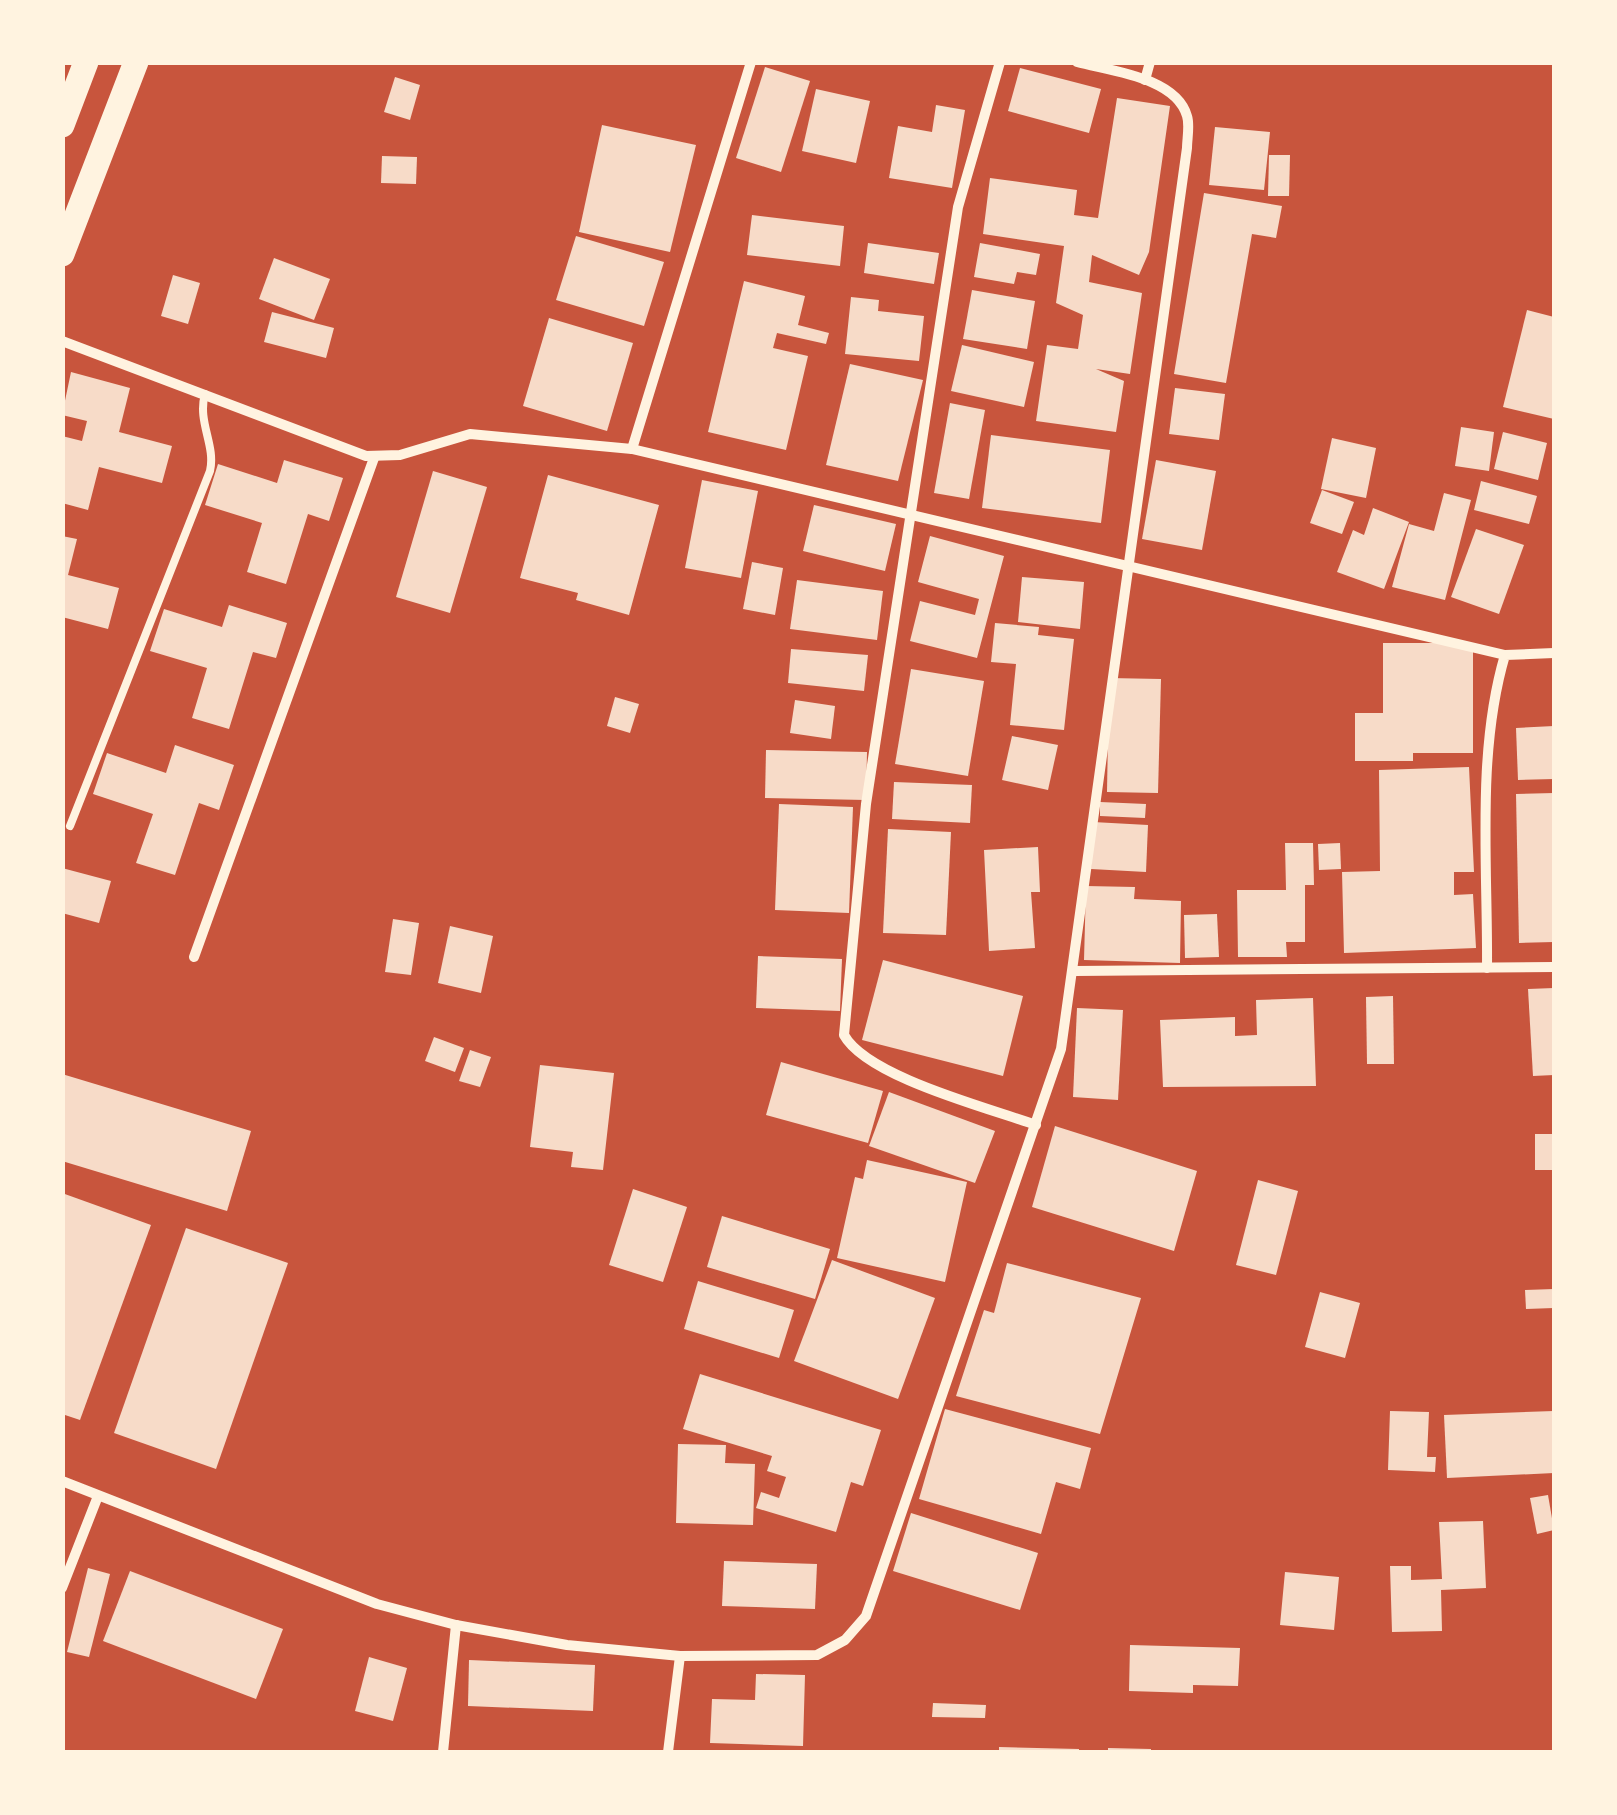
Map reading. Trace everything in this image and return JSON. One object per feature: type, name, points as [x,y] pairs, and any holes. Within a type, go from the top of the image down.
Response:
[{"type":"main road","points":[[62,124],[86,62]]},
{"type":"main road","points":[[62,254],[136,62]]},
{"type":"street","points":[[632,448],[751,62]]},
{"type":"street","points":[[1000,62],[958,207],[866,804],[844,1035],[853,1052],[911,1079],[1036,1125]]},
{"type":"street","points":[[62,1482],[376,1604],[567,1645],[680,1656],[817,1655],[845,1640],[866,1616],[1036,1125],[1060,1050],[1075,971],[1188,117],[1175,95],[1145,80],[1077,62]]},
{"type":"street","points":[[1145,80],[1150,62]]},
{"type":"street","points":[[62,342],[374,458],[400,455],[470,434],[632,448],[1505,655],[1554,653]]},
{"type":"street","points":[[194,957],[374,458]]},
{"type":"street","points":[[1487,968],[1489,752],[1505,655]]},
{"type":"street","points":[[1075,971],[1554,967]]},
{"type":"street","points":[[62,1588],[98,1496]]},
{"type":"street","points":[[443,1752],[456,1624]]},
{"type":"street","points":[[668,1752],[680,1656]]},
{"type":"lane","points":[[70,826],[210,471],[212,459],[200,414],[205,393]]},
{"type":"building","points":[[765,67],[810,81],[781,172],[736,158]]},
{"type":"building","points":[[1020,68],[1101,89],[1089,133],[1008,111]]},
{"type":"building","points":[[395,77],[420,85],[410,120],[384,112]]},
{"type":"building","points":[[816,89],[870,101],[856,163],[802,151]]},
{"type":"building","points":[[1117,98],[1170,106],[1149,252],[1139,275],[1092,255],[1089,282],[1142,293],[1130,374],[1096,369],[1124,381],[1116,432],[1036,421],[1047,345],[1078,349],[1083,315],[1056,303],[1064,246],[983,234],[990,178],[1077,190],[1074,215],[1098,218]]},
{"type":"building","points":[[936,105],[965,110],[952,188],[889,178],[898,126],[932,132]]},
{"type":"building","points":[[602,125],[696,145],[670,252],[579,232]]},
{"type":"building","points":[[1215,127],[1270,132],[1264,190],[1209,185]]},
{"type":"building","points":[[1269,155],[1290,155],[1289,196],[1268,196]]},
{"type":"building","points":[[382,156],[417,157],[416,184],[381,183]]},
{"type":"building","points":[[1204,193],[1282,206],[1276,238],[1252,234],[1226,383],[1174,374]]},
{"type":"building","points":[[752,215],[844,226],[840,266],[747,255]]},
{"type":"building","points":[[576,236],[664,262],[644,326],[556,300]]},
{"type":"building","points":[[868,243],[939,253],[934,284],[864,273]]},
{"type":"building","points":[[980,243],[1040,254],[1036,275],[1017,272],[1014,284],[974,277]]},
{"type":"building","points":[[274,258],[330,279],[314,320],[259,299]]},
{"type":"building","points":[[173,275],[200,283],[188,324],[161,316]]},
{"type":"building","points":[[744,281],[805,296],[798,325],[829,333],[826,344],[777,333],[773,348],[808,356],[786,450],[708,432]]},
{"type":"building","points":[[972,290],[1035,301],[1027,349],[963,339]]},
{"type":"building","points":[[851,297],[879,300],[878,311],[924,316],[919,361],[845,354]]},
{"type":"building","points":[[1527,310],[1554,317],[1554,419],[1503,407]]},
{"type":"building","points":[[272,312],[334,328],[326,358],[264,342]]},
{"type":"building","points":[[549,318],[633,343],[607,431],[523,406]]},
{"type":"building","points":[[962,345],[1034,362],[1024,407],[951,391]]},
{"type":"building","points":[[850,364],[923,380],[898,481],[826,465]]},
{"type":"building","points":[[71,372],[130,388],[119,432],[172,446],[162,483],[99,467],[88,510],[62,503],[62,436],[82,441],[87,421],[62,415]]},
{"type":"building","points":[[1175,388],[1225,394],[1219,440],[1169,434]]},
{"type":"building","points":[[950,403],[985,410],[969,499],[934,493]]},
{"type":"building","points":[[1461,427],[1494,432],[1489,471],[1455,466]]},
{"type":"building","points":[[1503,432],[1547,443],[1538,480],[1494,469]]},
{"type":"building","points":[[991,435],[1110,450],[1101,523],[982,508]]},
{"type":"building","points":[[1332,438],[1376,448],[1366,498],[1321,489]]},
{"type":"building","points":[[284,460],[343,478],[329,521],[308,514],[286,584],[247,572],[262,523],[205,505],[218,464],[277,483]]},
{"type":"building","points":[[1156,460],[1216,471],[1202,550],[1142,539]]},
{"type":"building","points":[[433,471],[487,487],[450,613],[396,597]]},
{"type":"building","points":[[548,475],[659,505],[629,615],[576,600],[578,593],[520,578]]},
{"type":"building","points":[[702,480],[758,491],[741,578],[685,568]]},
{"type":"building","points":[[1481,481],[1537,496],[1529,524],[1474,510]]},
{"type":"building","points":[[1322,490],[1354,502],[1342,534],[1310,523]]},
{"type":"building","points":[[1444,493],[1471,500],[1445,600],[1392,587],[1409,524],[1434,531]]},
{"type":"building","points":[[814,505],[896,524],[885,571],[803,551]]},
{"type":"building","points":[[1373,508],[1409,522],[1384,589],[1337,572],[1353,530],[1364,535]]},
{"type":"building","points":[[1476,529],[1524,545],[1499,614],[1451,597]]},
{"type":"building","points":[[62,536],[77,539],[68,575],[119,588],[108,629],[62,617]]},
{"type":"building","points":[[930,536],[1004,556],[977,658],[910,641],[920,601],[975,615],[979,599],[918,582]]},
{"type":"building","points":[[752,562],[783,568],[775,615],[743,609]]},
{"type":"building","points":[[1022,577],[1084,582],[1080,629],[1018,622]]},
{"type":"building","points":[[797,580],[883,591],[877,640],[790,629]]},
{"type":"building","points":[[229,605],[287,623],[276,658],[253,652],[229,729],[192,718],[207,668],[150,651],[164,609],[222,627]]},
{"type":"building","points":[[995,623],[1039,627],[1038,635],[1074,639],[1064,730],[1010,725],[1016,664],[991,662]]},
{"type":"building","points":[[1383,643],[1473,643],[1473,753],[1413,753],[1413,761],[1355,761],[1355,713],[1383,713]]},
{"type":"building","points":[[791,649],[868,655],[864,691],[788,683]]},
{"type":"building","points":[[911,669],[984,681],[968,776],[895,764]]},
{"type":"building","points":[[1109,678],[1161,679],[1158,793],[1107,792]]},
{"type":"building","points":[[615,697],[639,704],[630,733],[607,726]]},
{"type":"building","points":[[795,700],[835,706],[831,739],[790,733]]},
{"type":"building","points":[[1554,726],[1554,779],[1518,780],[1516,728]]},
{"type":"building","points":[[1012,736],[1058,745],[1048,790],[1002,780]]},
{"type":"building","points":[[175,745],[234,765],[219,810],[199,803],[175,875],[136,863],[153,814],[93,794],[107,753],[166,773]]},
{"type":"building","points":[[766,750],[867,752],[866,800],[765,798]]},
{"type":"building","points":[[1469,767],[1474,872],[1454,872],[1454,895],[1473,894],[1476,948],[1344,953],[1342,872],[1380,871],[1379,770]]},
{"type":"building","points":[[894,782],[972,785],[970,823],[892,819]]},
{"type":"building","points":[[1554,793],[1554,942],[1519,943],[1516,794]]},
{"type":"building","points":[[1100,802],[1146,804],[1145,818],[1100,816]]},
{"type":"building","points":[[779,804],[853,807],[849,913],[775,910]]},
{"type":"building","points":[[1093,822],[1148,825],[1146,872],[1091,869]]},
{"type":"building","points":[[888,829],[951,832],[946,935],[883,933]]},
{"type":"building","points":[[1285,843],[1313,843],[1314,885],[1305,885],[1305,942],[1286,942],[1287,957],[1238,957],[1237,890],[1286,890]]},
{"type":"building","points":[[1340,843],[1341,869],[1319,870],[1318,844]]},
{"type":"building","points":[[1038,847],[1040,892],[1031,892],[1035,948],[989,951],[984,850]]},
{"type":"building","points":[[62,868],[111,881],[99,923],[62,913]]},
{"type":"building","points":[[1086,886],[1135,887],[1134,899],[1181,901],[1180,963],[1084,960]]},
{"type":"building","points":[[1217,914],[1219,957],[1185,958],[1184,915]]},
{"type":"building","points":[[393,919],[419,923],[411,975],[385,972]]},
{"type":"building","points":[[450,926],[493,936],[481,993],[438,983]]},
{"type":"building","points":[[758,956],[842,959],[840,1011],[756,1008]]},
{"type":"building","points":[[883,960],[1023,996],[1003,1076],[862,1040]]},
{"type":"building","points":[[1554,988],[1554,1075],[1533,1076],[1528,989]]},
{"type":"building","points":[[1393,996],[1394,1064],[1367,1064],[1366,997]]},
{"type":"building","points":[[1313,998],[1316,1086],[1163,1087],[1160,1020],[1235,1017],[1235,1036],[1257,1035],[1256,1000]]},
{"type":"building","points":[[1077,1008],[1123,1010],[1118,1100],[1073,1097]]},
{"type":"building","points":[[434,1037],[464,1048],[455,1072],[425,1061]]},
{"type":"building","points":[[470,1050],[491,1057],[480,1087],[459,1081]]},
{"type":"building","points":[[781,1062],[883,1091],[868,1143],[766,1115]]},
{"type":"building","points":[[540,1065],[614,1073],[603,1170],[571,1167],[573,1152],[530,1147]]},
{"type":"building","points":[[62,1074],[251,1131],[227,1211],[62,1161]]},
{"type":"building","points":[[889,1092],[995,1131],[975,1183],[869,1146]]},
{"type":"building","points":[[1055,1126],[1197,1171],[1174,1251],[1032,1207]]},
{"type":"building","points":[[1535,1134],[1554,1134],[1554,1170],[1535,1170]]},
{"type":"building","points":[[867,1160],[967,1182],[945,1282],[837,1258],[855,1177],[863,1179]]},
{"type":"building","points":[[1258,1180],[1298,1191],[1276,1275],[1236,1265]]},
{"type":"building","points":[[633,1189],[687,1207],[663,1282],[609,1265]]},
{"type":"building","points":[[62,1193],[151,1225],[80,1420],[62,1414]]},
{"type":"building","points":[[722,1216],[830,1249],[815,1299],[707,1267]]},
{"type":"building","points":[[186,1228],[288,1263],[216,1469],[114,1433]]},
{"type":"building","points":[[832,1260],[935,1298],[898,1399],[794,1361]]},
{"type":"building","points":[[1007,1263],[1141,1298],[1100,1434],[956,1396],[984,1310],[994,1313]]},
{"type":"building","points":[[698,1281],[794,1310],[779,1358],[684,1329]]},
{"type":"building","points":[[1554,1289],[1554,1308],[1526,1309],[1525,1290]]},
{"type":"building","points":[[1320,1292],[1360,1303],[1345,1358],[1305,1347]]},
{"type":"building","points":[[700,1374],[881,1430],[863,1486],[851,1482],[836,1532],[756,1508],[761,1492],[779,1498],[786,1477],[767,1471],[772,1456],[683,1429]]},
{"type":"building","points":[[945,1409],[1091,1448],[1080,1489],[1056,1482],[1041,1534],[919,1499]]},
{"type":"building","points":[[1390,1411],[1429,1412],[1427,1457],[1436,1457],[1435,1472],[1388,1470]]},
{"type":"building","points":[[1554,1411],[1554,1473],[1447,1478],[1444,1415]]},
{"type":"building","points":[[678,1444],[726,1445],[725,1463],[755,1464],[753,1525],[676,1523]]},
{"type":"building","points":[[1548,1495],[1554,1530],[1537,1534],[1530,1498]]},
{"type":"building","points":[[911,1513],[1038,1553],[1020,1610],[893,1571]]},
{"type":"building","points":[[1483,1521],[1486,1588],[1441,1590],[1442,1631],[1392,1632],[1390,1566],[1411,1566],[1411,1580],[1442,1579],[1439,1522]]},
{"type":"building","points":[[724,1561],[817,1564],[815,1609],[722,1606]]},
{"type":"building","points":[[88,1568],[110,1574],[89,1657],[67,1652]]},
{"type":"building","points":[[130,1571],[283,1629],[256,1699],[103,1641]]},
{"type":"building","points":[[1285,1572],[1339,1577],[1334,1630],[1280,1625]]},
{"type":"building","points":[[1130,1645],[1240,1648],[1238,1686],[1193,1685],[1193,1693],[1129,1691]]},
{"type":"building","points":[[369,1657],[407,1668],[393,1721],[355,1711]]},
{"type":"building","points":[[469,1660],[595,1665],[593,1711],[468,1706]]},
{"type":"building","points":[[756,1674],[805,1675],[803,1746],[710,1743],[712,1699],[755,1700]]},
{"type":"building","points":[[933,1703],[986,1705],[985,1718],[932,1717]]},
{"type":"building","points":[[999,1747],[1079,1749],[1079,1752],[999,1752]]},
{"type":"building","points":[[1108,1748],[1151,1749],[1151,1752],[1108,1752]]}]
